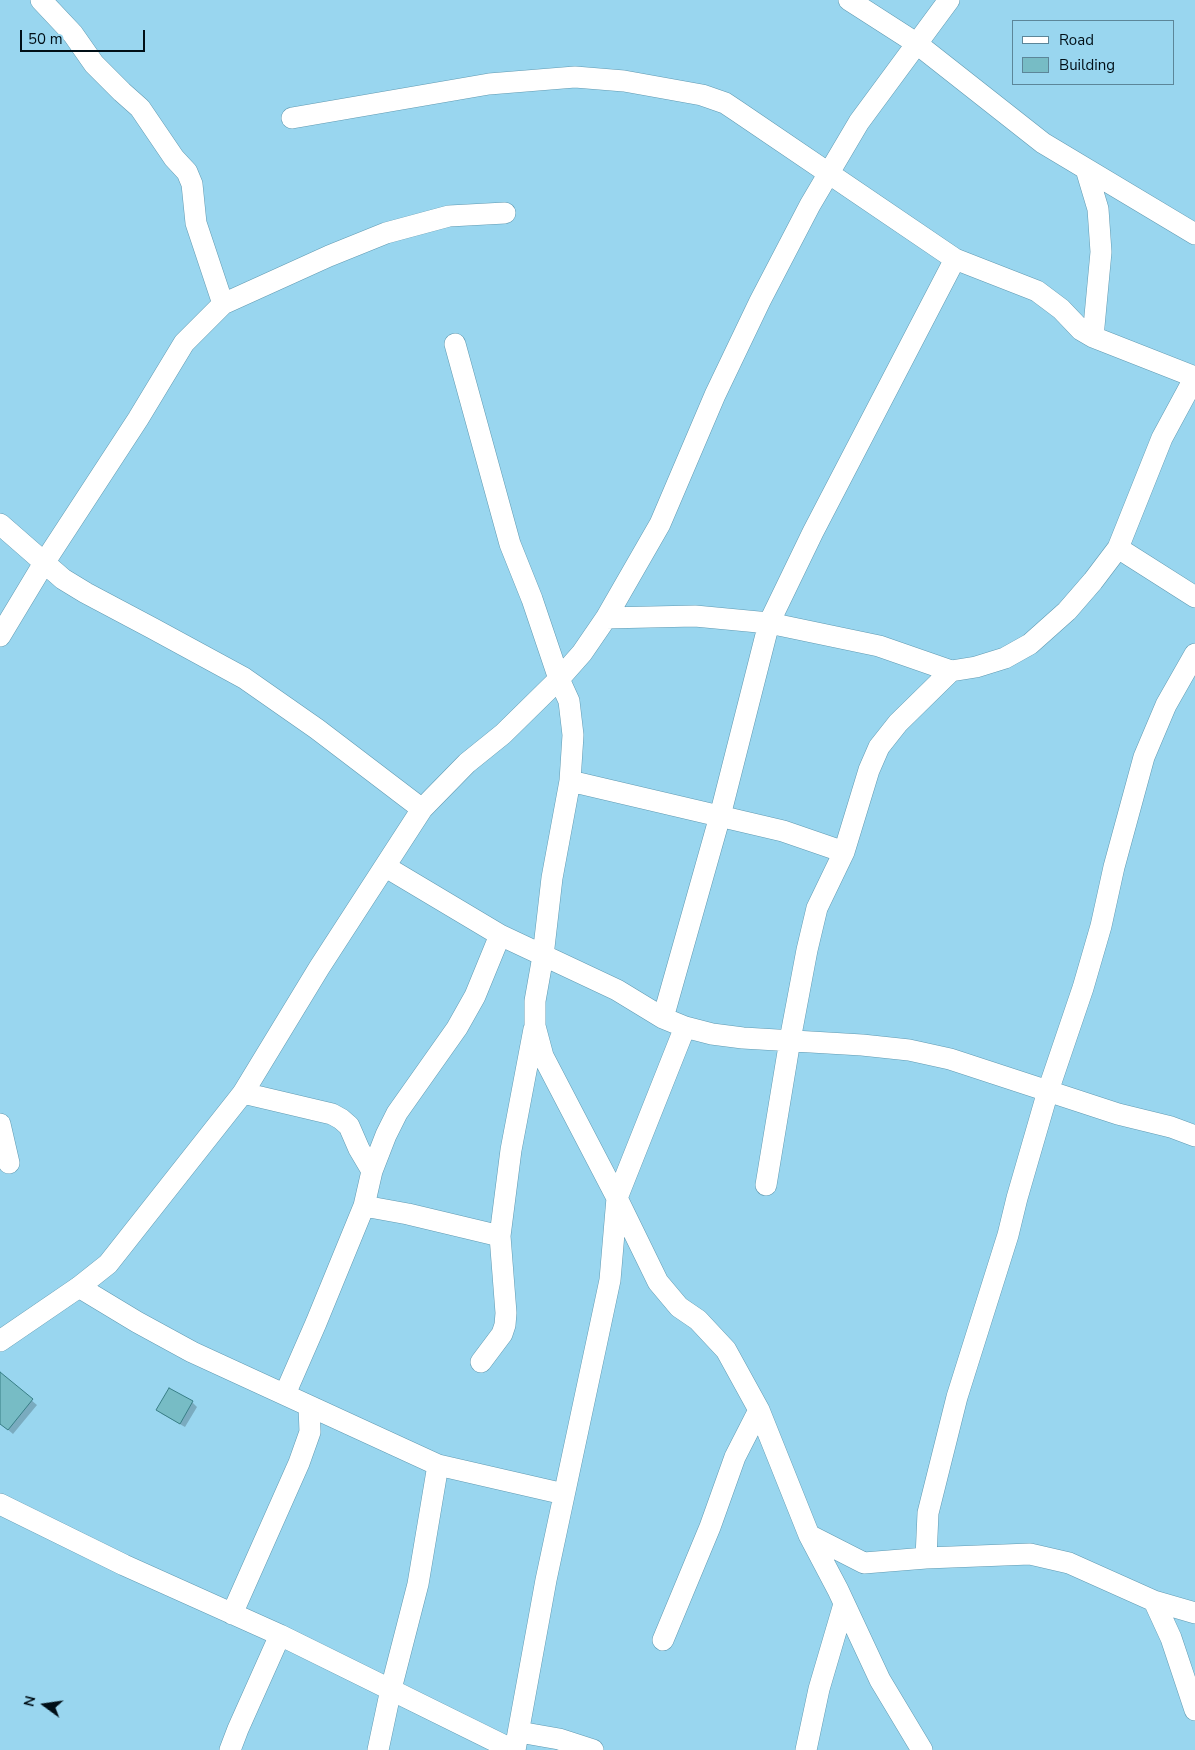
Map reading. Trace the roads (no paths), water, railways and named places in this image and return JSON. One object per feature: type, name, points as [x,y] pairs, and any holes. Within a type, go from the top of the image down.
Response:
[{"type":"street","points":[[41,0],[73,34],[94,64],[140,108],[174,158],[186,172],[192,184],[196,224],[223,304]]},
{"type":"street","points":[[848,0],[916,43],[1043,142],[1195,234]]},
{"type":"street","points":[[0,1341],[79,1287],[108,1264],[243,1093],[319,968],[422,809],[467,763],[503,734],[559,679],[582,653],[606,618],[660,524],[714,395],[760,301],[828,173],[859,122],[949,0]]},
{"type":"street","points":[[292,118],[489,84],[575,77],[624,81],[702,95],[725,103],[955,260],[1037,291],[1061,309],[1081,330],[1093,337],[1195,377],[1162,438],[1118,548],[1067,611],[1030,644],[1005,658],[976,667],[951,671],[879,646],[769,623],[695,616],[606,618]]},
{"type":"street","points":[[1086,169],[1098,209],[1102,252],[1093,337]]},
{"type":"street","points":[[0,636],[44,563],[138,419],[184,343],[223,304],[329,256],[386,233],[449,216],[504,213]]},
{"type":"street","points":[[663,1018],[720,816],[769,623],[813,532],[955,260]]},
{"type":"street","points":[[455,344],[510,544],[532,599],[559,679],[569,701],[573,734],[570,782],[552,878],[543,956],[535,1002],[535,1026],[511,1150],[500,1236],[506,1313],[505,1325],[502,1334],[481,1362]]},
{"type":"street","points":[[0,524],[62,579],[244,678],[317,729],[422,809]]},
{"type":"street","points":[[1118,548],[1195,597]]},
{"type":"street","points":[[926,1558],[928,1513],[957,1396],[1008,1235],[1048,1091],[1083,988],[1101,926],[1114,867],[1144,757],[1166,705],[1195,654]]},
{"type":"street","points":[[766,1185],[790,1040],[807,950],[818,908],[844,852],[869,770],[880,747],[898,723],[951,671]]},
{"type":"street","points":[[570,782],[783,831],[844,852]]},
{"type":"street","points":[[386,867],[500,935],[617,990],[663,1018],[685,1027],[727,1036],[908,1050],[950,1059],[1118,1114],[1171,1127],[1195,1136]]},
{"type":"street","points":[[285,1394],[364,1206],[372,1172],[386,1135],[398,1113],[457,1028],[475,996],[500,935]]},
{"type":"street","points":[[535,1026],[543,1056],[617,1198],[658,1282],[679,1307],[698,1320],[726,1350],[758,1410],[809,1535],[880,1680],[922,1750]]},
{"type":"street","points":[[516,1744],[546,1580],[610,1280],[617,1198],[685,1027]]},
{"type":"street","points":[[243,1093],[332,1114],[342,1119],[349,1126],[372,1172]]},
{"type":"street","points":[[0,1124],[9,1163]]},
{"type":"street","points":[[364,1206],[408,1214],[500,1236]]},
{"type":"street","points":[[79,1287],[192,1352],[438,1465],[564,1494]]},
{"type":"street","points":[[232,1614],[299,1463],[310,1432],[309,1406]]},
{"type":"street","points":[[663,1640],[710,1527],[735,1457],[758,1410]]},
{"type":"street","points":[[310,1432],[331,1416]]},
{"type":"street","points":[[378,1750],[391,1689],[418,1584],[438,1465]]},
{"type":"street","points":[[0,1504],[124,1565],[280,1635],[391,1689],[516,1744],[559,1739],[594,1750]]},
{"type":"street","points":[[809,1535],[864,1563],[926,1558],[1030,1554],[1069,1563],[1154,1601],[1195,1613]]},
{"type":"street","points":[[806,1750],[841,1597],[864,1563]]},
{"type":"street","points":[[1154,1601],[1171,1638],[1195,1710]]},
{"type":"street","points":[[230,1750],[280,1635]]}]
